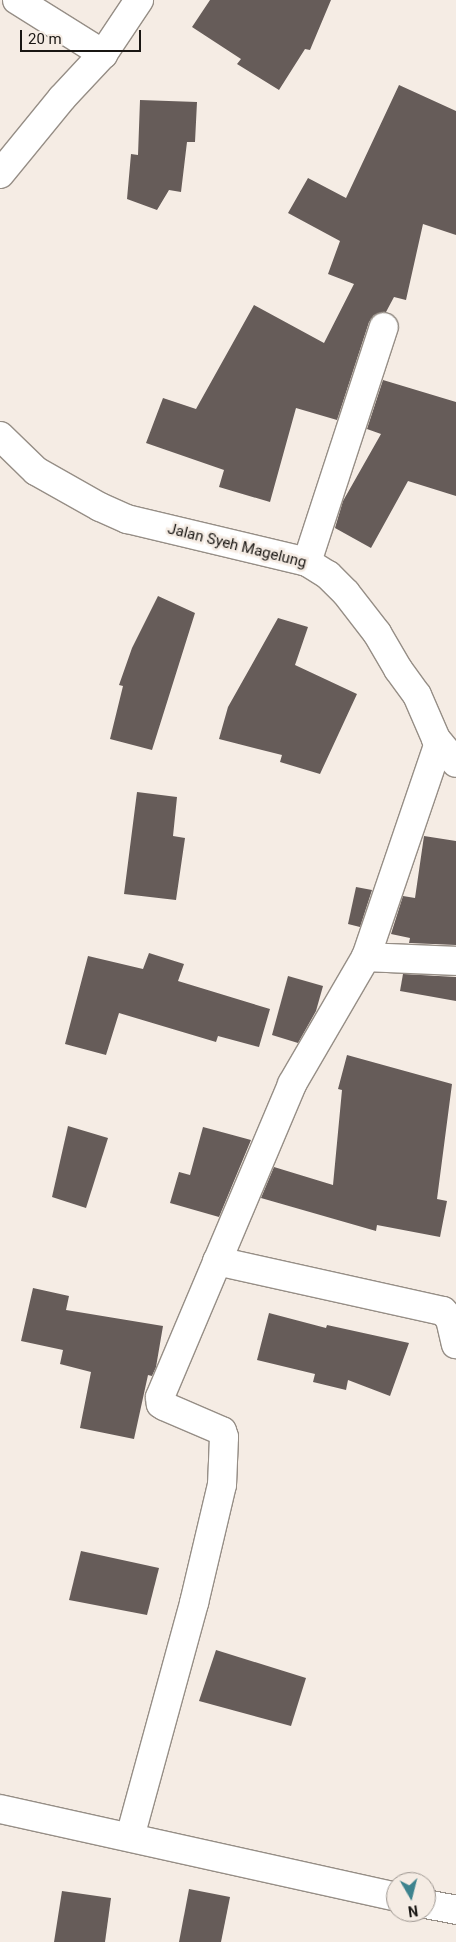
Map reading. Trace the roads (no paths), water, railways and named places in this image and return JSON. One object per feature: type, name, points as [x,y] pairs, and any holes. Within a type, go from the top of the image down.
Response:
[{"type":"street","points":[[17,0],[103,54]]},
{"type":"street","points":[[0,174],[62,98],[103,54],[139,0]]},
{"type":"street","points":[[307,562],[384,327]]},
{"type":"street","name":"Jalan Syeh Magelung","points":[[0,436],[36,471],[91,502],[127,519],[307,562],[328,575],[346,593],[377,633],[398,669],[417,695],[447,753]]},
{"type":"street","points":[[130,1838],[194,1603],[222,1485],[224,1437],[222,1431],[164,1406],[160,1401],[292,1084],[366,957],[447,753]]},
{"type":"street","points":[[366,957],[456,961]]},
{"type":"street","points":[[217,1261],[442,1311],[450,1319],[456,1344]]},
{"type":"street","points":[[0,1809],[386,1895]]},
{"type":"street","points":[[436,1906],[456,1910]]}]
